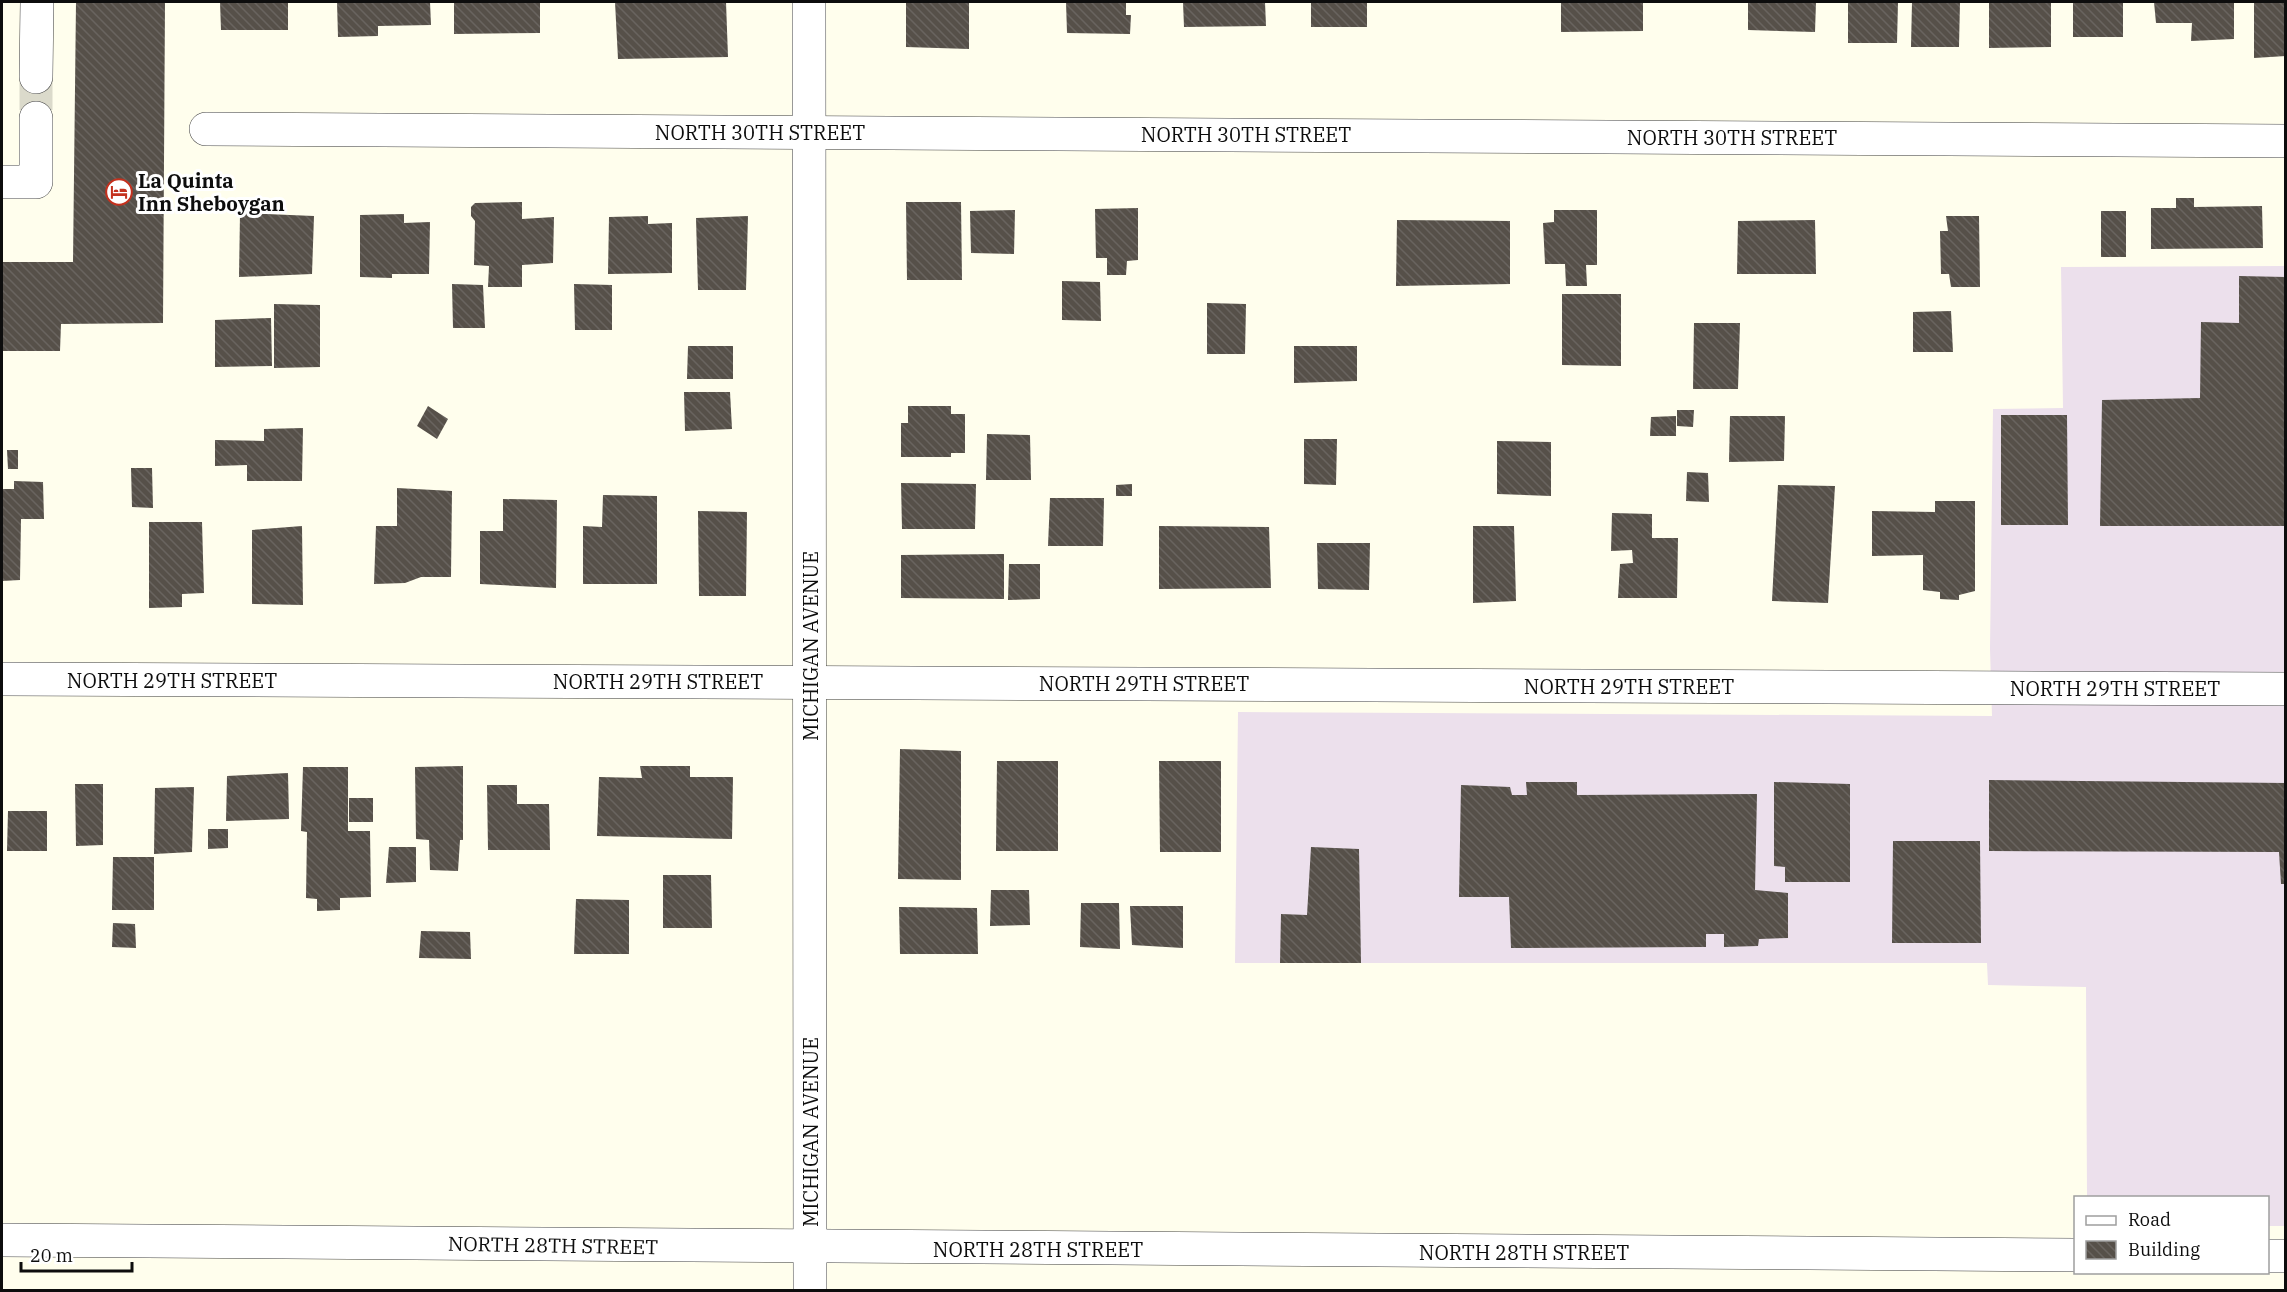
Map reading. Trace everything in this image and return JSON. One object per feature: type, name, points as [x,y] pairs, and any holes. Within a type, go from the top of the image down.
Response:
[{"type":"street","points":[[36,77],[37,2]]},
{"type":"street","name":"MICHIGAN AVENUE","points":[[809,2],[810,1290]]},
{"type":"street","points":[[2,182],[36,182],[36,118]]},
{"type":"street","name":"NORTH 30TH STREET","points":[[206,129],[2286,141]]},
{"type":"street","name":"NORTH 29TH STREET","points":[[2,679],[2286,689]]},
{"type":"street","name":"NORTH 28TH STREET","points":[[2,1240],[810,1248],[2074,1255]]},
{"type":"street","points":[[2269,1256],[2286,1256]]},
{"type":"shaded area","points":[[2285,266],[2285,1226],[2269,1226],[2269,1196],[2087,1196],[2086,987],[1988,985],[1987,963],[1235,963],[1238,712],[1992,716],[1990,649],[1993,409],[2063,408],[2061,267]]},
{"type":"building","name":"La Quinta Inn Sheboygan","points":[[76,2],[165,2],[163,323],[61,324],[60,351],[2,351],[2,262],[73,262]]},
{"type":"building","points":[[220,2],[288,2],[288,30],[221,30]]},
{"type":"building","points":[[337,2],[430,2],[431,25],[378,26],[378,36],[338,37]]},
{"type":"building","points":[[454,2],[540,2],[540,33],[454,34]]},
{"type":"building","points":[[615,2],[726,2],[728,57],[618,59]]},
{"type":"building","points":[[906,2],[969,2],[969,49],[906,47]]},
{"type":"building","points":[[1066,2],[1126,2],[1126,15],[1131,15],[1130,34],[1067,33]]},
{"type":"building","points":[[1183,2],[1265,2],[1266,26],[1184,27]]},
{"type":"building","points":[[1311,2],[1367,2],[1367,27],[1311,27]]},
{"type":"building","points":[[1561,2],[1643,2],[1643,31],[1561,32]]},
{"type":"building","points":[[1748,2],[1816,2],[1815,32],[1748,30]]},
{"type":"building","points":[[1848,2],[1898,2],[1897,43],[1848,43]]},
{"type":"building","points":[[1912,2],[1960,2],[1959,47],[1911,47]]},
{"type":"building","points":[[1989,2],[2051,2],[2051,47],[1989,48]]},
{"type":"building","points":[[2073,2],[2123,2],[2123,37],[2073,37]]},
{"type":"building","points":[[2154,2],[2234,2],[2234,39],[2191,41],[2192,23],[2156,23]]},
{"type":"building","points":[[2254,2],[2286,2],[2286,56],[2254,58]]},
{"type":"building","points":[[2176,198],[2194,198],[2194,207],[2262,206],[2263,248],[2151,249],[2151,208],[2176,208]]},
{"type":"building","points":[[522,202],[522,219],[554,217],[553,263],[522,265],[522,287],[488,287],[489,266],[474,265],[475,221],[471,216],[471,207],[475,203]]},
{"type":"building","points":[[906,202],[961,202],[962,280],[907,280]]},
{"type":"building","points":[[1138,208],[1138,260],[1127,261],[1126,275],[1107,275],[1107,258],[1096,258],[1095,209]]},
{"type":"building","points":[[1015,210],[1014,254],[971,253],[970,211]]},
{"type":"building","points":[[1554,210],[1597,210],[1597,265],[1586,265],[1587,286],[1566,286],[1565,264],[1545,264],[1543,223],[1554,222]]},
{"type":"building","points":[[2101,211],[2126,211],[2126,257],[2101,257]]},
{"type":"building","points":[[240,213],[314,216],[312,274],[239,277]]},
{"type":"building","points":[[404,214],[404,223],[430,222],[429,274],[392,274],[392,278],[360,277],[360,215]]},
{"type":"building","points":[[648,216],[648,224],[672,223],[672,273],[608,274],[609,217]]},
{"type":"building","points":[[748,216],[746,290],[698,290],[696,218]]},
{"type":"building","points":[[1946,216],[1979,216],[1980,287],[1951,287],[1949,274],[1941,274],[1940,231],[1948,231]]},
{"type":"building","points":[[1397,220],[1510,221],[1510,284],[1396,286]]},
{"type":"building","points":[[1815,220],[1816,274],[1737,274],[1738,221]]},
{"type":"building","points":[[2239,276],[2286,277],[2286,526],[2100,526],[2102,400],[2200,398],[2201,322],[2239,323]]},
{"type":"building","points":[[1062,281],[1100,282],[1101,321],[1062,320]]},
{"type":"building","points":[[452,284],[483,285],[485,328],[453,328]]},
{"type":"building","points":[[574,284],[612,285],[612,330],[575,330]]},
{"type":"building","points":[[1562,294],[1621,294],[1621,366],[1562,365]]},
{"type":"building","points":[[1207,303],[1246,304],[1245,354],[1207,354]]},
{"type":"building","points":[[274,304],[320,305],[320,367],[274,368]]},
{"type":"building","points":[[1951,311],[1953,352],[1913,352],[1913,312]]},
{"type":"building","points":[[271,318],[272,366],[215,367],[215,320]]},
{"type":"building","points":[[1694,323],[1740,323],[1738,389],[1693,389]]},
{"type":"building","points":[[688,346],[733,346],[733,379],[687,379]]},
{"type":"building","points":[[1294,346],[1357,346],[1357,381],[1294,383]]},
{"type":"building","points":[[684,392],[730,392],[732,429],[685,431]]},
{"type":"building","points":[[428,406],[448,419],[437,439],[417,426]]},
{"type":"building","points":[[908,406],[951,406],[951,414],[965,414],[965,453],[951,453],[951,457],[901,457],[901,423],[908,423]]},
{"type":"building","points":[[1677,410],[1694,410],[1693,427],[1677,426]]},
{"type":"building","points":[[2001,415],[2067,415],[2068,525],[2001,525]]},
{"type":"building","points":[[1676,416],[1676,436],[1650,436],[1651,417]]},
{"type":"building","points":[[1730,416],[1785,416],[1784,461],[1729,462]]},
{"type":"building","points":[[303,428],[302,481],[247,481],[247,465],[215,466],[215,440],[264,441],[264,429]]},
{"type":"building","points":[[987,434],[1030,435],[1031,480],[986,480]]},
{"type":"building","points":[[1304,439],[1337,439],[1336,485],[1304,484]]},
{"type":"building","points":[[1497,441],[1551,442],[1551,496],[1497,494]]},
{"type":"building","points":[[7,450],[18,450],[18,469],[8,469]]},
{"type":"building","points":[[131,468],[152,468],[153,508],[132,507]]},
{"type":"building","points":[[1687,472],[1708,473],[1709,502],[1686,501]]},
{"type":"building","points":[[14,481],[43,482],[44,519],[21,519],[20,580],[2,581],[2,489],[14,489]]},
{"type":"building","points":[[901,483],[976,484],[975,529],[902,529]]},
{"type":"building","points":[[1132,484],[1132,496],[1116,496],[1116,485]]},
{"type":"building","points":[[1778,485],[1835,486],[1828,603],[1772,601]]},
{"type":"building","points":[[397,488],[452,491],[451,577],[421,577],[405,583],[374,584],[376,526],[397,526]]},
{"type":"building","points":[[603,495],[657,496],[657,584],[583,584],[583,526],[602,527]]},
{"type":"building","points":[[1050,498],[1104,498],[1103,546],[1048,546]]},
{"type":"building","points":[[503,499],[557,500],[556,588],[480,584],[480,531],[503,531]]},
{"type":"building","points":[[1935,501],[1975,501],[1975,591],[1959,595],[1959,600],[1940,599],[1940,592],[1923,590],[1923,555],[1872,556],[1872,511],[1935,512]]},
{"type":"building","points":[[698,511],[747,512],[746,596],[699,596]]},
{"type":"building","points":[[1612,513],[1652,514],[1652,538],[1678,538],[1677,598],[1618,598],[1620,564],[1633,563],[1632,550],[1611,551]]},
{"type":"building","points":[[149,522],[202,522],[204,593],[182,594],[182,607],[149,608]]},
{"type":"building","points":[[302,526],[303,605],[252,604],[252,530]]},
{"type":"building","points":[[1159,526],[1269,527],[1271,588],[1159,589]]},
{"type":"building","points":[[1473,526],[1514,526],[1516,601],[1473,603]]},
{"type":"building","points":[[1317,543],[1370,543],[1369,590],[1318,589]]},
{"type":"building","points":[[1004,554],[1004,599],[901,598],[901,555]]},
{"type":"building","points":[[1009,564],[1040,564],[1040,599],[1008,600]]},
{"type":"building","points":[[900,749],[961,751],[961,880],[898,879]]},
{"type":"building","points":[[997,761],[1058,761],[1058,851],[996,851]]},
{"type":"building","points":[[1159,761],[1221,761],[1221,852],[1160,852]]},
{"type":"building","points":[[463,766],[463,840],[460,840],[458,871],[430,870],[429,840],[416,839],[415,767]]},
{"type":"building","points":[[640,766],[690,766],[690,777],[733,777],[732,839],[597,836],[599,777],[642,778]]},
{"type":"building","points":[[303,767],[348,767],[348,831],[370,831],[371,897],[340,898],[340,910],[317,911],[317,899],[306,898],[307,832],[301,831]]},
{"type":"building","points":[[288,773],[289,819],[226,821],[227,776]]},
{"type":"building","points":[[1989,780],[2286,783],[2286,884],[2281,884],[2279,852],[1989,851]]},
{"type":"building","points":[[1526,782],[1577,782],[1577,795],[1757,794],[1755,890],[1788,893],[1788,938],[1759,939],[1758,946],[1724,947],[1724,934],[1706,934],[1706,947],[1511,948],[1509,897],[1459,897],[1461,785],[1510,787],[1512,795],[1527,795]]},
{"type":"building","points":[[1774,782],[1850,784],[1850,882],[1785,882],[1785,867],[1774,866]]},
{"type":"building","points":[[75,784],[103,784],[103,845],[76,846]]},
{"type":"building","points":[[487,785],[517,785],[517,804],[549,804],[550,850],[488,850]]},
{"type":"building","points":[[194,787],[192,852],[154,854],[155,788]]},
{"type":"building","points":[[349,798],[373,798],[373,822],[349,822]]},
{"type":"building","points":[[8,811],[47,811],[47,851],[7,851]]},
{"type":"building","points":[[208,829],[228,829],[228,848],[208,849]]},
{"type":"building","points":[[1893,841],[1980,841],[1981,943],[1892,943]]},
{"type":"building","points":[[389,847],[416,847],[416,882],[386,883]]},
{"type":"building","points":[[1311,847],[1359,849],[1361,963],[1280,963],[1281,914],[1307,915]]},
{"type":"building","points":[[113,857],[154,857],[154,910],[112,910]]},
{"type":"building","points":[[663,875],[711,875],[712,928],[663,928]]},
{"type":"building","points":[[991,890],[1029,890],[1030,925],[990,926]]},
{"type":"building","points":[[576,899],[629,900],[629,954],[574,954]]},
{"type":"building","points":[[1081,903],[1119,903],[1120,949],[1080,947]]},
{"type":"building","points":[[1130,906],[1183,906],[1183,948],[1132,945]]},
{"type":"building","points":[[899,907],[977,908],[978,954],[900,954]]},
{"type":"building","points":[[113,923],[135,924],[136,948],[112,947]]},
{"type":"building","points":[[421,931],[470,932],[471,959],[419,958]]},
{"type":"tunnel","points":[[36,77],[36,118]]},
{"type":"place","name":"La Quinta Inn Sheboygan","points":[[119,192]]}]
